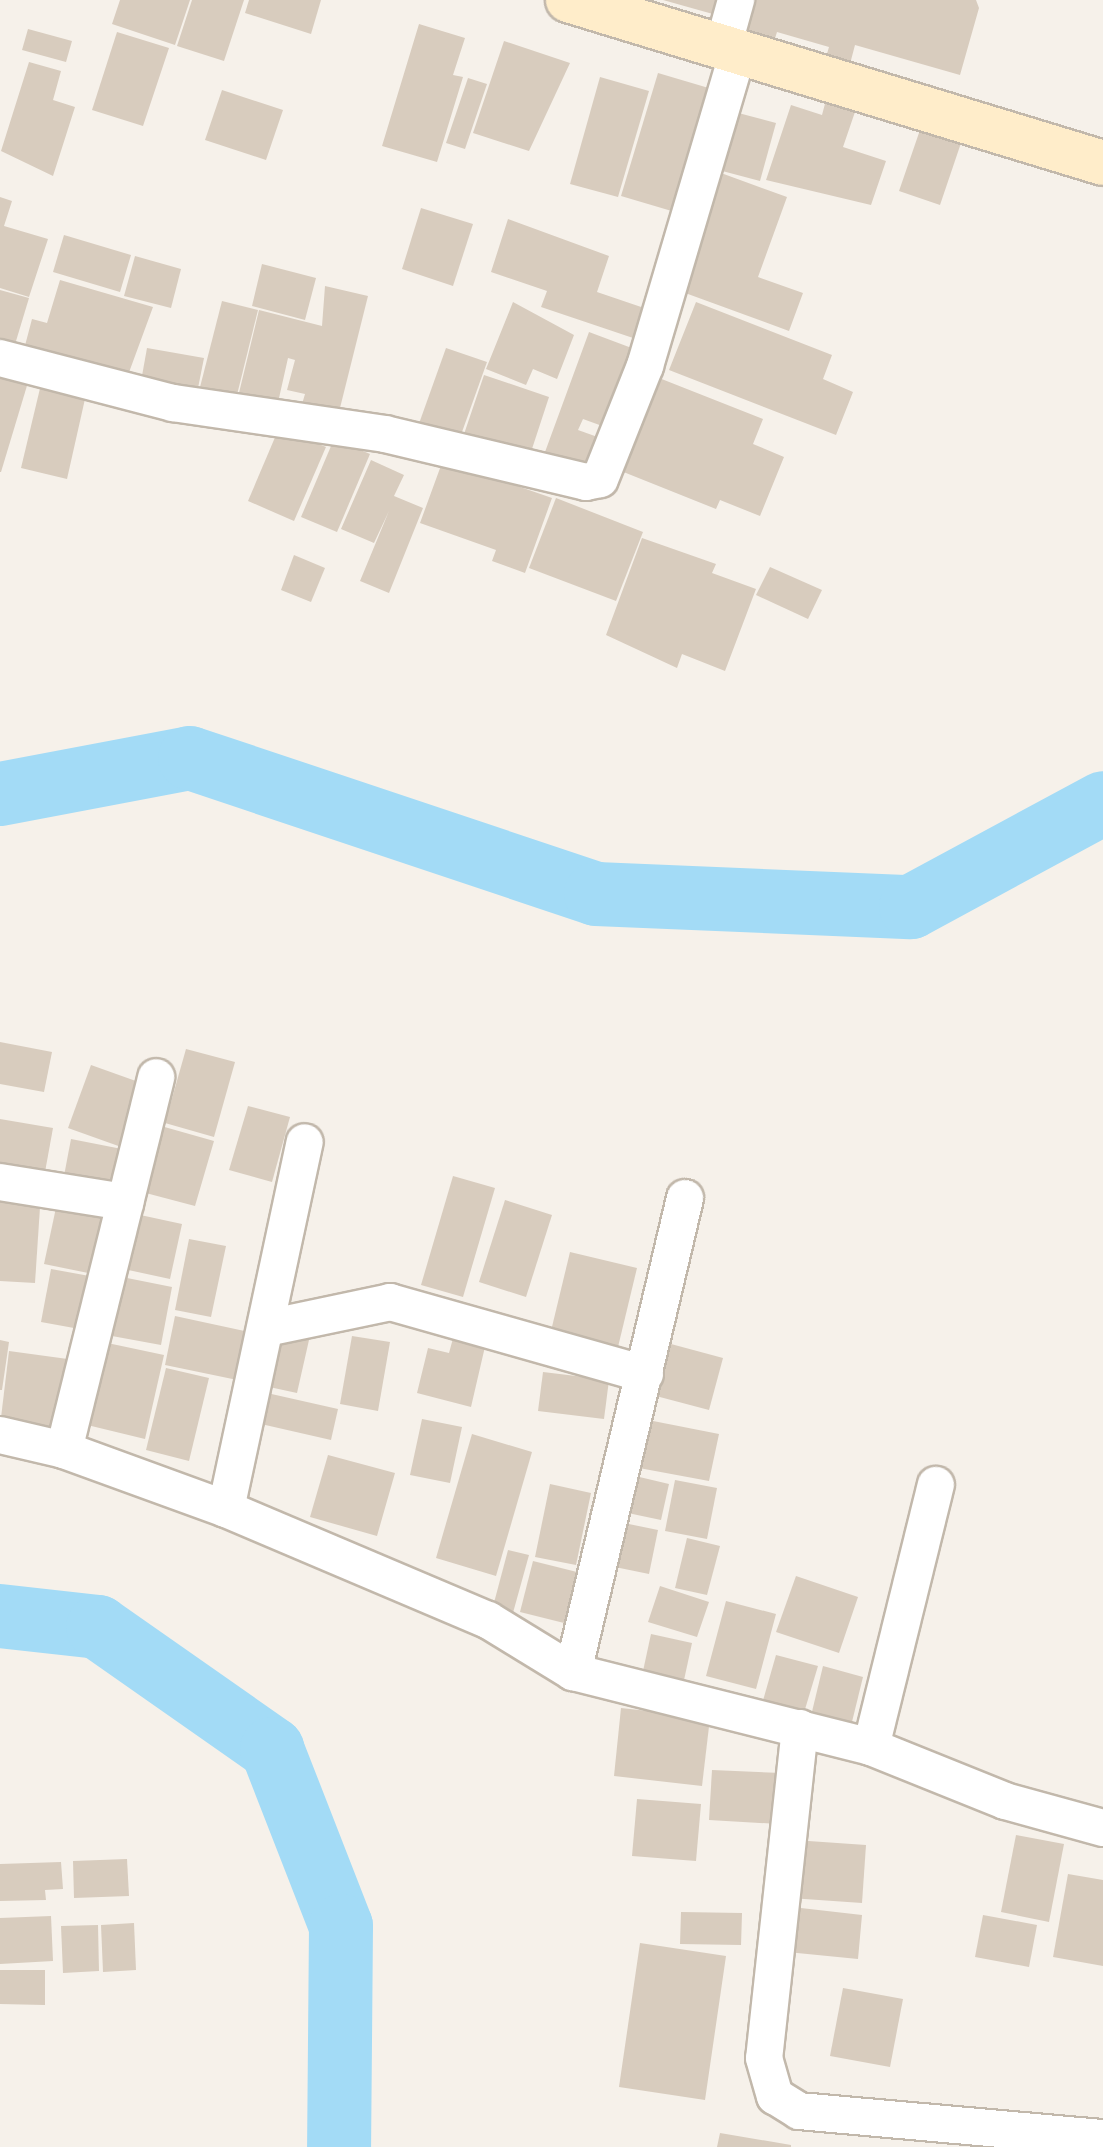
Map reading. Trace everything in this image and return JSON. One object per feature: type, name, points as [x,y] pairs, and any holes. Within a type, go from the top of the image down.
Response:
[{"type":"street","points":[[568,0],[1103,163]]},
{"type":"street","points":[[0,358],[173,403],[385,434],[586,482],[600,479],[645,366],[730,50],[736,0]]},
{"type":"street","points":[[64,1450],[156,1077]]},
{"type":"street","points":[[226,1509],[305,1142]]},
{"type":"street","points":[[0,1182],[125,1202]]},
{"type":"street","points":[[573,1672],[685,1198]]},
{"type":"street","points":[[267,1328],[390,1302],[645,1374]]},
{"type":"street","points":[[0,1435],[64,1450],[226,1509],[488,1620],[573,1672],[871,1747],[1005,1801],[1103,1828]]},
{"type":"street","points":[[871,1747],[936,1485]]},
{"type":"street","points":[[800,1728],[764,2058],[775,2096],[799,2111],[1103,2138]]},
{"type":"building","points":[[120,0],[190,0],[175,45],[112,24]]},
{"type":"building","points":[[192,0],[244,0],[224,61],[177,46]]},
{"type":"building","points":[[249,0],[321,0],[311,34],[245,13]]},
{"type":"building","points":[[663,0],[732,0],[727,18]]},
{"type":"building","points":[[742,0],[976,0],[979,8],[960,75],[855,45],[850,64],[826,57],[829,47],[777,32],[772,48],[731,37]]},
{"type":"building","points":[[419,24],[465,38],[453,75],[463,77],[437,162],[382,146]]},
{"type":"building","points":[[28,29],[72,41],[66,62],[22,50]]},
{"type":"building","points":[[117,32],[169,48],[143,126],[92,110]]},
{"type":"building","points":[[504,41],[570,63],[529,151],[473,133]]},
{"type":"building","points":[[29,62],[61,71],[53,100],[75,107],[53,176],[1,151]]},
{"type":"building","points":[[658,73],[712,89],[675,212],[621,196]]},
{"type":"building","points":[[600,77],[649,91],[618,197],[570,184]]},
{"type":"building","points":[[468,78],[487,84],[465,149],[446,143]]},
{"type":"building","points":[[222,90],[283,110],[266,160],[205,140]]},
{"type":"building","points":[[826,100],[856,109],[843,147],[886,161],[871,205],[766,180],[791,105],[822,115]]},
{"type":"building","points":[[727,110],[776,123],[760,181],[711,168]]},
{"type":"building","points":[[920,130],[961,143],[940,205],[899,191]]},
{"type":"building","points":[[721,173],[787,197],[758,277],[803,293],[789,331],[677,290]]},
{"type":"building","points":[[0,197],[12,201],[4,226],[48,239],[29,297],[0,288]]},
{"type":"building","points":[[421,208],[473,224],[453,286],[402,269]]},
{"type":"building","points":[[508,219],[609,256],[597,292],[650,310],[639,340],[541,307],[547,291],[491,272]]},
{"type":"building","points":[[64,235],[131,255],[120,292],[53,272]]},
{"type":"building","points":[[135,256],[181,269],[171,308],[124,296]]},
{"type":"building","points":[[262,264],[316,278],[305,320],[252,306]]},
{"type":"building","points":[[60,280],[153,307],[124,386],[22,357],[32,319],[47,323]]},
{"type":"building","points":[[325,286],[368,296],[337,420],[300,411],[305,394],[287,390],[295,360],[288,358],[277,407],[238,397],[259,310],[322,326]]},
{"type":"building","points":[[0,290],[29,298],[13,351],[0,347]]},
{"type":"building","points":[[222,301],[258,310],[235,403],[198,395]]},
{"type":"building","points":[[513,302],[574,335],[557,379],[533,369],[526,385],[486,369]]},
{"type":"building","points":[[696,302],[832,355],[823,379],[853,392],[836,435],[669,370]]},
{"type":"building","points":[[589,332],[645,353],[616,431],[583,419],[578,430],[606,440],[594,470],[545,452]]},
{"type":"building","points":[[147,348],[204,358],[196,398],[140,387]]},
{"type":"building","points":[[446,348],[487,362],[457,446],[416,432]]},
{"type":"building","points":[[0,370],[29,379],[1,472],[0,472]]},
{"type":"building","points":[[484,375],[549,397],[530,455],[462,440]]},
{"type":"building","points":[[654,376],[763,419],[753,444],[784,457],[760,516],[720,500],[716,509],[616,469]]},
{"type":"building","points":[[42,380],[87,390],[67,479],[21,468]]},
{"type":"building","points":[[279,428],[326,447],[294,521],[248,501]]},
{"type":"building","points":[[334,439],[370,454],[337,532],[301,517]]},
{"type":"building","points":[[371,460],[404,475],[394,496],[423,508],[389,593],[360,581],[389,511],[374,543],[341,529]]},
{"type":"building","points":[[443,460],[552,498],[525,573],[492,561],[496,550],[420,523]]},
{"type":"building","points":[[556,498],[643,532],[616,601],[529,568]]},
{"type":"building","points":[[642,538],[716,564],[712,573],[756,589],[725,671],[682,654],[677,668],[606,635]]},
{"type":"building","points":[[294,555],[325,568],[311,602],[281,590]]},
{"type":"building","points":[[770,567],[822,590],[808,619],[756,595]]},
{"type":"building","points":[[0,1042],[52,1052],[44,1092],[0,1084]]},
{"type":"building","points":[[186,1049],[235,1062],[214,1137],[165,1123]]},
{"type":"building","points":[[91,1065],[147,1085],[124,1148],[68,1128]]},
{"type":"building","points":[[248,1106],[290,1117],[272,1182],[229,1170]]},
{"type":"building","points":[[0,1119],[53,1128],[43,1183],[0,1176]]},
{"type":"building","points":[[161,1126],[214,1141],[195,1206],[142,1192]]},
{"type":"building","points":[[71,1139],[127,1150],[118,1192],[63,1181]]},
{"type":"building","points":[[453,1176],[495,1188],[463,1297],[421,1285]]},
{"type":"building","points":[[0,1189],[41,1192],[35,1283],[0,1281]]},
{"type":"building","points":[[505,1200],[552,1215],[526,1297],[479,1282]]},
{"type":"building","points":[[57,1203],[110,1214],[98,1275],[44,1264]]},
{"type":"building","points":[[131,1213],[182,1224],[170,1279],[119,1268]]},
{"type":"building","points":[[189,1239],[226,1246],[211,1317],[175,1310]]},
{"type":"building","points":[[570,1252],[637,1268],[618,1347],[551,1331]]},
{"type":"building","points":[[51,1269],[95,1277],[85,1330],[41,1322]]},
{"type":"building","points":[[112,1275],[172,1287],[161,1345],[101,1334]]},
{"type":"building","points":[[175,1316],[258,1334],[247,1382],[165,1365]]},
{"type":"building","points":[[455,1331],[487,1338],[471,1407],[417,1393],[428,1348],[449,1353]]},
{"type":"building","points":[[272,1332],[309,1340],[297,1393],[260,1385]]},
{"type":"building","points":[[352,1336],[390,1342],[378,1411],[340,1404]]},
{"type":"building","points":[[0,1340],[9,1342],[2,1390],[0,1390]]},
{"type":"building","points":[[98,1341],[164,1355],[145,1439],[79,1423]]},
{"type":"building","points":[[671,1344],[723,1358],[709,1410],[656,1396]]},
{"type":"building","points":[[9,1351],[75,1360],[64,1436],[0,1426]]},
{"type":"building","points":[[166,1368],[209,1378],[189,1461],[146,1450]]},
{"type":"building","points":[[543,1372],[609,1380],[604,1419],[538,1411]]},
{"type":"building","points":[[267,1393],[338,1409],[331,1440],[261,1424]]},
{"type":"building","points":[[422,1419],[462,1427],[450,1483],[410,1475]]},
{"type":"building","points":[[648,1420],[719,1434],[709,1481],[639,1468]]},
{"type":"building","points":[[472,1434],[532,1452],[496,1576],[436,1558]]},
{"type":"building","points":[[328,1455],[395,1473],[377,1536],[310,1517]]},
{"type":"building","points":[[631,1475],[669,1484],[661,1520],[623,1512]]},
{"type":"building","points":[[675,1480],[717,1488],[707,1539],[665,1531]]},
{"type":"building","points":[[550,1484],[591,1493],[576,1565],[535,1557]]},
{"type":"building","points":[[619,1522],[658,1530],[649,1574],[610,1566]]},
{"type":"building","points":[[687,1538],[720,1546],[707,1595],[675,1588]]},
{"type":"building","points":[[508,1550],[529,1555],[511,1620],[491,1614]]},
{"type":"building","points":[[533,1561],[581,1573],[568,1624],[520,1612]]},
{"type":"building","points":[[796,1576],[858,1597],[839,1653],[776,1632]]},
{"type":"building","points":[[660,1586],[709,1602],[697,1637],[648,1622]]},
{"type":"building","points":[[726,1601],[776,1614],[756,1689],[706,1676]]},
{"type":"building","points":[[651,1634],[692,1643],[681,1694],[640,1685]]},
{"type":"building","points":[[776,1655],[818,1666],[803,1716],[762,1704]]},
{"type":"building","points":[[823,1666],[863,1677],[850,1730],[810,1720]]},
{"type":"building","points":[[621,1708],[710,1718],[702,1786],[614,1776]]},
{"type":"building","points":[[712,1770],[782,1773],[779,1824],[709,1820]]},
{"type":"building","points":[[637,1799],[701,1804],[696,1861],[632,1856]]},
{"type":"building","points":[[1016,1835],[1064,1844],[1049,1922],[1001,1912]]},
{"type":"building","points":[[794,1840],[866,1845],[862,1903],[790,1898]]},
{"type":"building","points":[[127,1859],[129,1896],[74,1898],[73,1861]]},
{"type":"building","points":[[61,1862],[63,1889],[45,1890],[46,1900],[0,1901],[0,1864]]},
{"type":"building","points":[[1068,1874],[1103,1880],[1103,1966],[1053,1957]]},
{"type":"building","points":[[792,1907],[862,1915],[858,1959],[787,1952]]},
{"type":"building","points":[[681,1912],[742,1913],[741,1945],[680,1944]]},
{"type":"building","points":[[983,1915],[1037,1925],[1029,1967],[975,1957]]},
{"type":"building","points":[[51,1916],[53,1961],[0,1964],[0,1918]]},
{"type":"building","points":[[134,1923],[136,1970],[103,1972],[101,1925]]},
{"type":"building","points":[[98,1925],[99,1971],[63,1973],[61,1926]]},
{"type":"building","points":[[640,1943],[726,1956],[705,2100],[619,2087]]},
{"type":"building","points":[[0,1970],[45,1970],[45,2005],[0,2004]]},
{"type":"building","points":[[843,1988],[903,1999],[890,2067],[830,2056]]},
{"type":"building","points":[[720,2133],[791,2145],[791,2147],[717,2147]]},
{"type":"waterway","points":[[0,794],[190,758],[596,894],[911,907],[1103,803]]},
{"type":"waterway","points":[[0,1616],[98,1627],[272,1749],[341,1926],[339,2147]]}]
